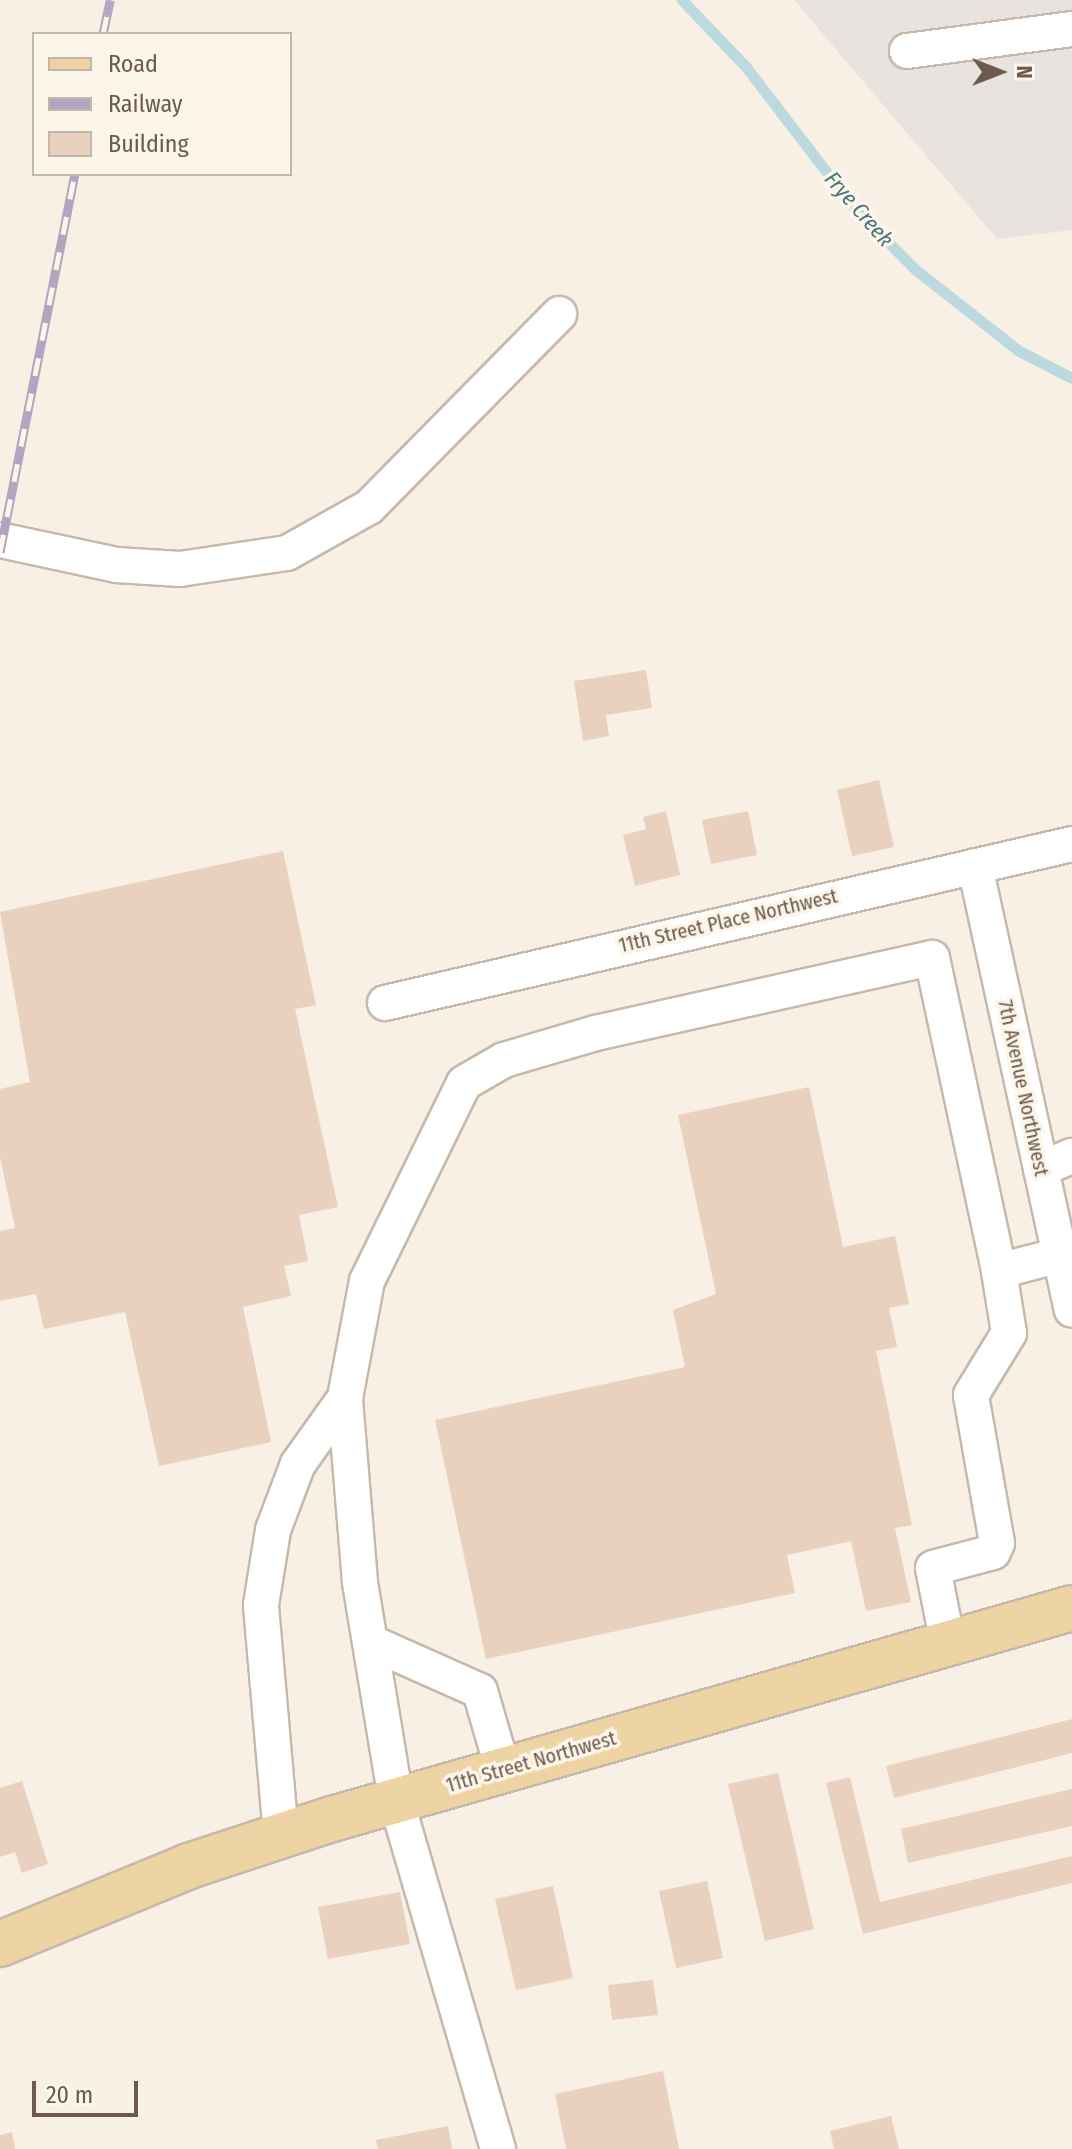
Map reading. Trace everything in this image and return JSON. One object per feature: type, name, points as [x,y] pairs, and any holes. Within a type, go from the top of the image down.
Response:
[{"type":"main road","name":"11th Street Northwest","points":[[0,1944],[281,1835],[1072,1608]]},
{"type":"street","points":[[907,51],[1072,29]]},
{"type":"street","points":[[0,540],[117,565],[180,569],[287,553],[369,507],[559,314]]},
{"type":"street","name":"11th Street Place Northwest","points":[[385,1003],[1072,844]]},
{"type":"street","name":"7th Avenue Northwest","points":[[975,866],[1056,1163],[1060,1255],[1072,1310]]},
{"type":"street","points":[[498,2149],[396,1800],[370,1642],[345,1398],[367,1281],[464,1083],[504,1060],[596,1033],[923,957],[936,964],[1009,1333],[971,1395],[997,1543],[993,1552],[933,1568],[948,1644]]},
{"type":"street","points":[[999,1271],[1060,1255]]},
{"type":"street","points":[[281,1835],[261,1605],[273,1530],[298,1464],[345,1398]]},
{"type":"street","points":[[370,1642],[480,1691],[503,1770]]},
{"type":"shaded area","points":[[794,0],[1072,0],[1072,230],[997,239]]},
{"type":"building","points":[[646,670],[652,708],[606,715],[609,736],[583,741],[574,681]]},
{"type":"building","points":[[879,780],[894,847],[852,856],[837,790]]},
{"type":"building","points":[[666,811],[680,875],[635,886],[623,835],[646,829],[643,817]]},
{"type":"building","points":[[748,811],[757,855],[711,864],[702,820]]},
{"type":"building","points":[[283,851],[316,1005],[295,1009],[338,1207],[299,1215],[308,1261],[284,1266],[291,1296],[243,1307],[271,1442],[159,1466],[125,1312],[44,1329],[36,1294],[0,1301],[0,1231],[15,1228],[0,1157],[0,1089],[30,1082],[0,912]]},
{"type":"building","points":[[809,1087],[843,1247],[895,1236],[909,1304],[889,1308],[897,1347],[876,1351],[912,1525],[895,1528],[911,1602],[866,1611],[851,1541],[787,1555],[795,1593],[486,1659],[435,1420],[685,1367],[673,1310],[716,1294],[678,1115]]},
{"type":"building","points":[[1072,1719],[1072,1753],[894,1798],[886,1766]]},
{"type":"building","points":[[778,1773],[814,1929],[765,1941],[728,1784]]},
{"type":"building","points":[[850,1777],[880,1902],[1072,1856],[1072,1883],[863,1934],[826,1783]]},
{"type":"building","points":[[22,1781],[48,1864],[22,1873],[15,1852],[0,1857],[0,1788]]},
{"type":"building","points":[[1072,1789],[1072,1826],[908,1863],[901,1829]]},
{"type":"building","points":[[707,1881],[723,1958],[676,1968],[659,1891]]},
{"type":"building","points":[[553,1886],[573,1978],[516,1990],[495,1899]]},
{"type":"building","points":[[400,1892],[410,1944],[328,1959],[318,1907]]},
{"type":"building","points":[[653,1980],[658,2015],[612,2020],[608,1985]]},
{"type":"building","points":[[663,2071],[679,2149],[566,2149],[555,2094]]},
{"type":"building","points":[[891,2116],[899,2149],[834,2149],[830,2131]]},
{"type":"building","points":[[448,2126],[452,2149],[378,2149],[376,2140]]},
{"type":"building","points":[[12,2132],[15,2149],[0,2149],[0,2135]]},
{"type":"waterway","name":"Frye Creek","points":[[682,0],[746,67],[855,209],[916,270],[1019,351],[1072,378]]},
{"type":"railway","points":[[103,32],[110,0]]},
{"type":"railway","points":[[0,552],[75,176]]}]
